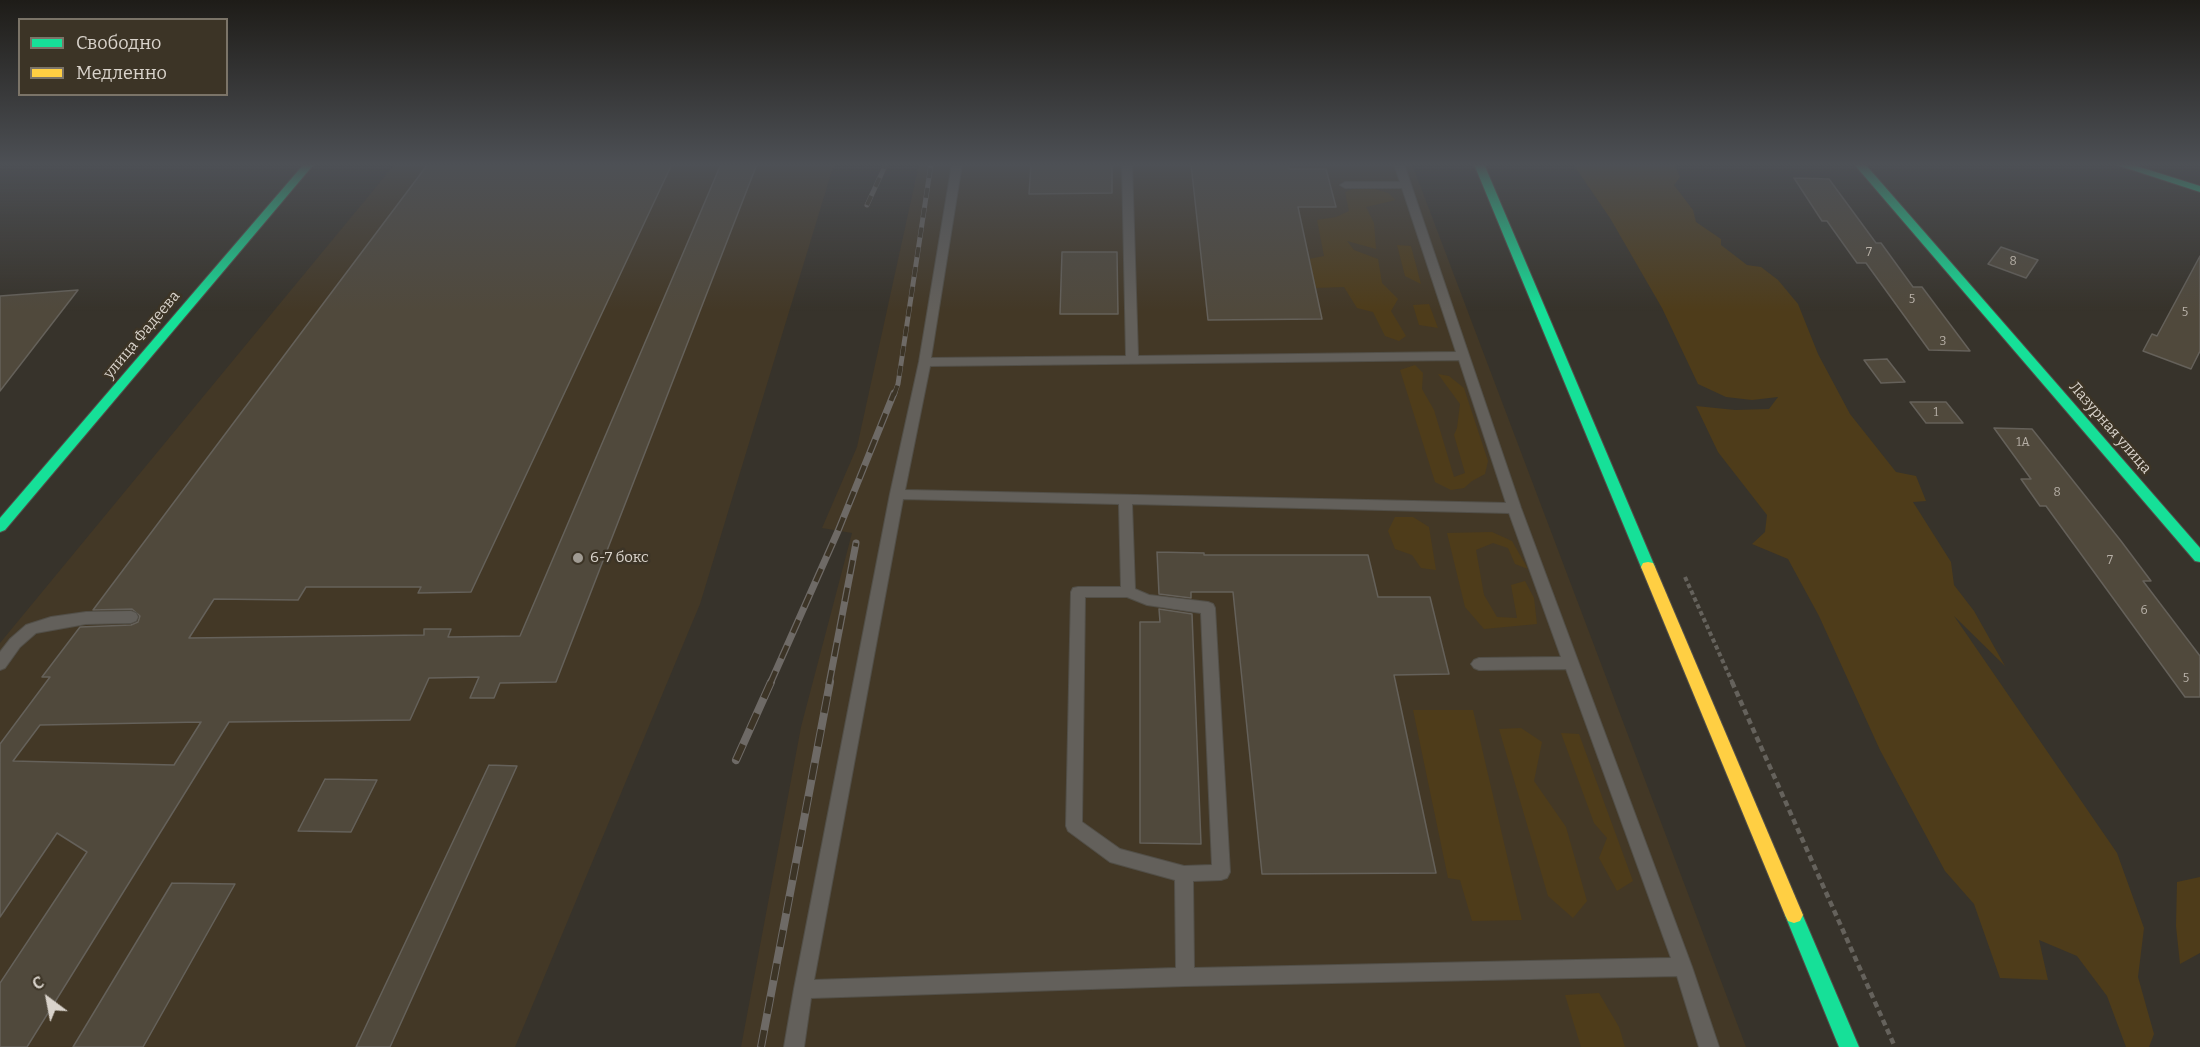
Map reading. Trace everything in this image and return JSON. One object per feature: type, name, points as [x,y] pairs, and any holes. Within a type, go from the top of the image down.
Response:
[{"type":"street","name":"улица Фадеева","points":[[0,527],[267,213]]},
{"type":"street","points":[[1499,213],[1849,1047]]},
{"type":"street","name":"Лазурная улица","points":[[1901,213],[2200,557]]},
{"type":"lane","points":[[794,1047],[802,989],[897,494],[925,363],[949,213]]},
{"type":"lane","points":[[1129,213],[1132,360]]},
{"type":"lane","points":[[1415,213],[1514,508],[1683,968],[1709,1047]]},
{"type":"lane","points":[[925,363],[1463,356]]},
{"type":"lane","points":[[897,494],[1514,508]]},
{"type":"lane","points":[[1125,499],[1128,592]]},
{"type":"lane","points":[[1078,592],[1128,592],[1147,600],[1208,608],[1221,872],[1184,874],[1116,856],[1074,826],[1078,592]]},
{"type":"lane","points":[[0,663],[15,643],[31,629],[51,623],[86,618],[131,617]]},
{"type":"lane","points":[[1479,664],[1572,663]]},
{"type":"lane","points":[[1184,874],[1185,977]]},
{"type":"lane","points":[[802,989],[1185,977],[1683,968]]},
{"type":"path","points":[[1681,568],[1895,1047]]},
{"type":"shaded area","points":[[355,213],[819,213],[700,604],[515,1047],[0,1047],[0,643]]},
{"type":"shaded area","points":[[908,213],[1430,213],[1746,1047],[741,1047],[801,727],[852,533],[822,528],[857,447]]},
{"type":"shaded area","points":[[1345,213],[1369,213],[1374,223],[1376,249],[1347,241],[1354,250],[1378,259],[1382,283],[1398,299],[1391,311],[1406,336],[1399,341],[1385,336],[1373,312],[1357,308],[1344,287],[1315,288],[1309,259],[1324,256],[1317,220]]},
{"type":"shaded area","points":[[1606,213],[1694,213],[1696,222],[1721,239],[1721,245],[1747,265],[1761,267],[1778,280],[1798,304],[1818,354],[1850,414],[1896,472],[1916,476],[1926,501],[1913,502],[1951,562],[1954,585],[1974,611],[2005,666],[1954,616],[2117,853],[2144,928],[2138,977],[2154,1034],[2149,1047],[2126,1047],[2107,996],[2077,956],[2039,940],[2048,980],[2000,978],[1974,904],[1945,871],[1880,750],[1819,616],[1788,559],[1752,544],[1765,532],[1767,515],[1718,452],[1696,406],[1735,410],[1769,409],[1778,397],[1752,400],[1726,397],[1698,384],[1662,308]]},
{"type":"shaded area","points":[[1397,245],[1411,246],[1421,284],[1405,276]]},
{"type":"shaded area","points":[[1429,304],[1438,328],[1419,325],[1413,305]]},
{"type":"shaded area","points":[[1415,365],[1423,373],[1422,389],[1434,410],[1454,477],[1465,473],[1454,435],[1460,404],[1438,374],[1449,376],[1464,388],[1488,461],[1485,474],[1464,488],[1451,490],[1435,482],[1400,370]]},
{"type":"shaded area","points":[[1395,517],[1413,517],[1429,527],[1436,570],[1421,568],[1412,555],[1395,549],[1388,531]]},
{"type":"shaded area","points":[[1492,532],[1512,541],[1528,569],[1515,564],[1508,548],[1493,543],[1476,550],[1484,595],[1497,617],[1517,618],[1511,585],[1525,581],[1534,598],[1537,624],[1484,629],[1465,607],[1447,533]]},
{"type":"shaded area","points":[[1413,710],[1473,710],[1522,920],[1472,921],[1460,880],[1448,878]]},
{"type":"shaded area","points":[[1521,728],[1542,742],[1534,781],[1566,827],[1587,901],[1573,918],[1548,896],[1499,729]]},
{"type":"shaded area","points":[[1561,733],[1579,734],[1633,881],[1617,891],[1599,858],[1607,838],[1594,823]]},
{"type":"shaded area","points":[[2200,877],[2200,953],[2180,964],[2176,926],[2177,882]]},
{"type":"shaded area","points":[[1599,993],[1619,1027],[1625,1047],[1581,1047],[1565,995]]},
{"type":"building","points":[[391,213],[649,213],[471,592],[418,593],[421,587],[306,587],[298,600],[214,599],[189,638],[424,635],[424,629],[451,629],[448,637],[520,636],[700,213],[738,213],[556,682],[500,683],[494,698],[470,698],[479,677],[429,678],[410,720],[229,722],[27,1047],[0,1047],[0,983],[87,852],[57,833],[0,917],[0,744],[50,677],[42,677],[80,627],[131,625],[138,622],[140,616],[132,609],[93,610]],"holes":[[[201,722],[174,765],[13,761],[40,725]]]},
{"type":"building","points":[[1196,213],[1299,213],[1322,319],[1208,320]]},
{"type":"building","points":[[1817,213],[1854,213],[1876,243],[1881,243],[1913,287],[1922,287],[1970,351],[1929,350],[1866,263],[1857,263],[1827,221],[1822,221]]},
{"type":"building","points":[[2001,247],[2038,260],[2026,278],[1988,264]]},
{"type":"building","points":[[1062,252],[1117,252],[1118,314],[1060,314]]},
{"type":"building","points":[[2200,256],[2200,351],[2191,369],[2143,351],[2152,334],[2157,336]]},
{"type":"building","points":[[78,290],[0,391],[0,296]]},
{"type":"building","points":[[1887,359],[1905,382],[1881,383],[1864,360]]},
{"type":"building","points":[[1910,402],[1946,402],[1963,423],[1926,423]]},
{"type":"building","points":[[1994,428],[2032,429],[2121,541],[2151,581],[2143,581],[2200,656],[2200,697],[2185,697],[2046,506],[2040,506],[2021,479],[2031,479]]},
{"type":"building","points":[[1157,552],[1204,553],[1204,555],[1368,555],[1378,597],[1430,597],[1449,674],[1394,675],[1436,873],[1262,874],[1233,592],[1191,592],[1191,598],[1159,594]]},
{"type":"building","points":[[1159,609],[1192,614],[1201,844],[1140,843],[1140,622],[1160,622]]},
{"type":"building","points":[[489,765],[517,766],[390,1047],[356,1047]]},
{"type":"building","points":[[325,779],[377,780],[351,832],[298,831]]},
{"type":"building","points":[[172,883],[235,884],[143,1047],[73,1047]]},
{"type":"railway","points":[[894,395],[898,384],[924,213]]},
{"type":"railway","points":[[770,684],[838,531],[894,393]]},
{"type":"railway","points":[[829,684],[856,543]]},
{"type":"railway","points":[[736,760],[771,682]]},
{"type":"railway","points":[[761,1047],[830,682]]},
{"type":"traffic: fast","points":[[0,527],[267,213]]},
{"type":"traffic: fast","points":[[1499,213],[1648,567]]},
{"type":"traffic: fast","points":[[1901,213],[2200,557]]},
{"type":"traffic: fast","points":[[1794,915],[1849,1047]]},
{"type":"traffic: slow","points":[[1648,567],[1794,915]]},
{"type":"place","name":"6-7 бокс","points":[[578,558]]}]
